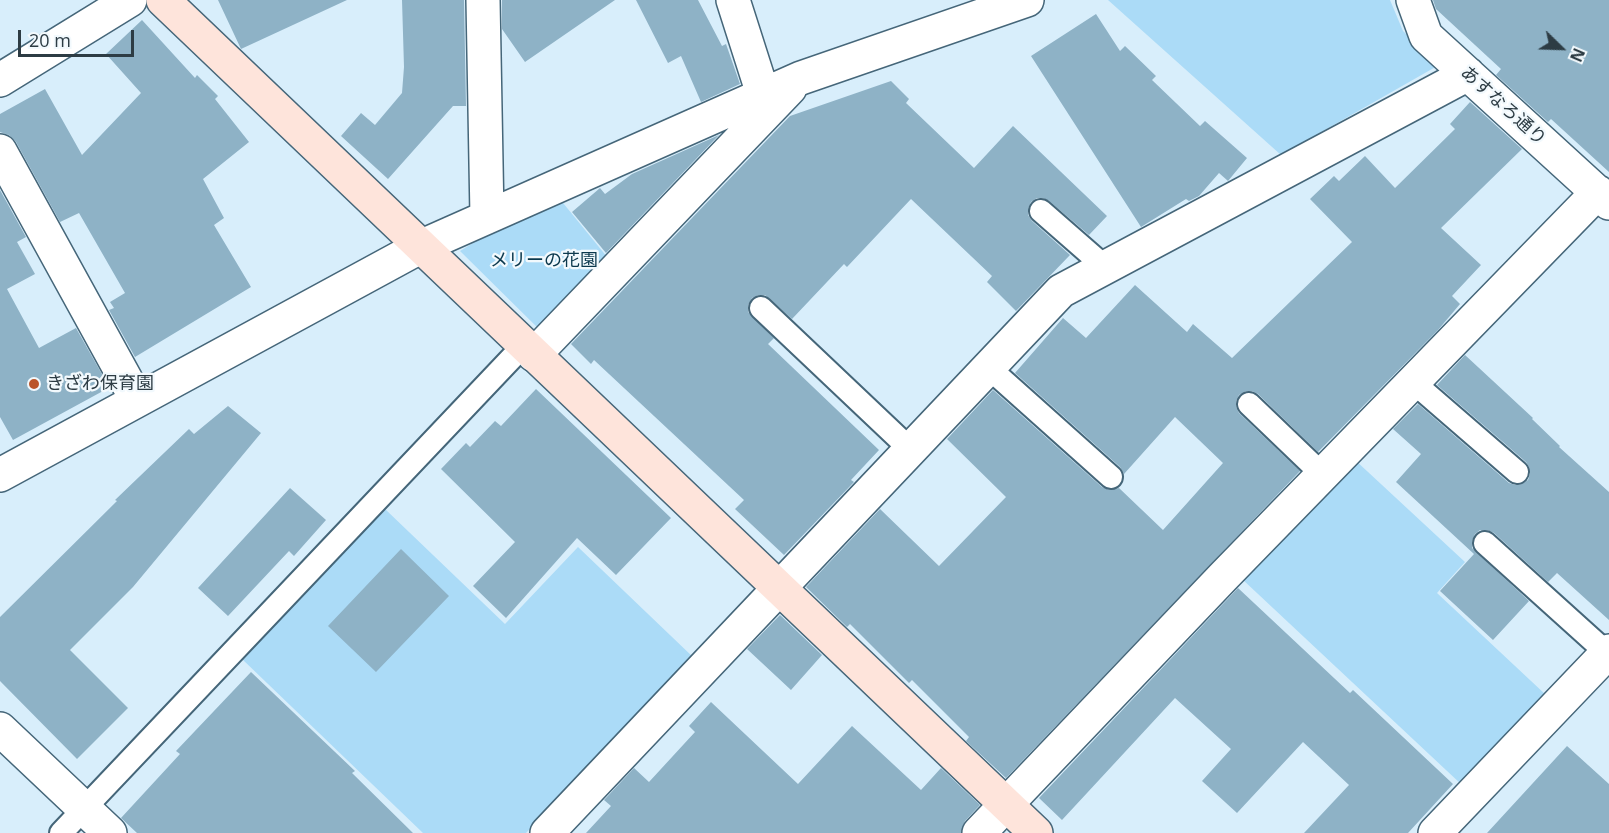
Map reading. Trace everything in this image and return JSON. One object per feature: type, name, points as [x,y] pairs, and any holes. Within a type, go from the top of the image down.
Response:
[{"type":"street","points":[[0,80],[130,0]]},
{"type":"street","points":[[163,0],[1036,833]]},
{"type":"street","points":[[483,0],[487,217]]},
{"type":"street","points":[[732,0],[763,94]]},
{"type":"street","points":[[0,475],[420,247],[801,78],[1027,0]]},
{"type":"street","name":"あすなろ通り","points":[[1413,0],[1426,36],[1603,197]]},
{"type":"street","points":[[547,833],[1061,291],[1468,74]]},
{"type":"street","points":[[529,350],[801,78]]},
{"type":"street","points":[[0,151],[137,400]]},
{"type":"street","points":[[980,833],[1413,382],[1603,197]]},
{"type":"street","points":[[1435,833],[1608,652]]},
{"type":"street","points":[[0,729],[110,833]]},
{"type":"lane","points":[[1041,211],[1105,267]]},
{"type":"lane","points":[[761,308],[910,450]]},
{"type":"lane","points":[[61,833],[529,350]]},
{"type":"lane","points":[[989,368],[1111,477]]},
{"type":"lane","points":[[1413,382],[1517,472]]},
{"type":"lane","points":[[1249,404],[1323,475]]},
{"type":"lane","points":[[1485,543],[1608,652]]},
{"type":"green space","points":[[1108,0],[1390,0],[1403,31],[1439,65],[1281,155]]},
{"type":"green space","name":"メリーの花園","points":[[559,198],[612,263],[545,335],[460,251],[512,219]]},
{"type":"green space","points":[[1354,459],[1465,562],[1437,593],[1546,695],[1462,785],[1242,579]]},
{"type":"green space","points":[[385,509],[505,624],[578,547],[694,658],[526,833],[423,833],[242,659]]},
{"type":"building","points":[[218,0],[347,0],[241,49]]},
{"type":"building","points":[[402,0],[464,0],[466,106],[453,106],[388,179],[341,136],[361,113],[375,125],[402,93],[404,67]]},
{"type":"building","points":[[502,0],[615,0],[525,62],[502,29]]},
{"type":"building","points":[[636,0],[698,0],[722,46],[726,44],[740,84],[701,102],[681,56],[668,63]]},
{"type":"building","points":[[1433,0],[1609,0],[1609,172],[1551,119],[1548,122],[1496,75],[1501,69],[1436,9]]},
{"type":"building","points":[[1096,14],[1120,51],[1125,46],[1156,76],[1152,80],[1200,126],[1205,121],[1247,158],[1228,181],[1219,173],[1199,196],[1189,201],[1186,199],[1141,227],[1031,56]]},
{"type":"building","points":[[142,20],[195,78],[197,75],[218,96],[215,99],[249,142],[203,179],[224,218],[214,225],[251,287],[135,357],[109,310],[114,308],[110,302],[125,293],[79,213],[60,222],[16,142],[9,135],[0,132],[0,114],[45,89],[82,155],[141,93],[106,54]]},
{"type":"building","points":[[891,81],[909,99],[906,103],[974,168],[1013,126],[1107,216],[1089,235],[1049,201],[1037,198],[1031,202],[1028,215],[1032,221],[1070,255],[1016,311],[987,282],[992,276],[911,199],[847,267],[844,264],[792,319],[765,295],[752,298],[748,305],[748,312],[774,338],[768,344],[879,450],[851,480],[854,482],[784,555],[735,509],[744,500],[594,360],[591,364],[571,344],[790,116]]},
{"type":"building","points":[[1470,102],[1522,149],[1441,228],[1481,265],[1452,296],[1460,304],[1438,330],[1318,452],[1258,394],[1246,391],[1239,395],[1236,407],[1239,413],[1300,471],[1006,778],[966,741],[969,737],[912,680],[909,683],[850,624],[847,627],[806,587],[880,509],[939,566],[1006,497],[947,439],[993,390],[1102,487],[1109,490],[1119,488],[1163,530],[1223,463],[1175,417],[1124,474],[1120,467],[1015,373],[1063,318],[1086,338],[1135,285],[1187,332],[1193,324],[1232,358],[1352,242],[1310,199],[1334,176],[1339,181],[1365,156],[1395,188],[1455,129],[1450,124]]},
{"type":"building","points":[[719,135],[606,253],[572,212],[600,188],[605,194],[632,174]]},
{"type":"building","points":[[0,190],[26,237],[17,242],[35,274],[7,289],[39,348],[76,328],[103,376],[97,380],[103,391],[13,440],[0,417]]},
{"type":"building","points":[[1465,355],[1533,418],[1559,447],[1609,492],[1609,620],[1557,573],[1548,582],[1494,533],[1487,530],[1480,530],[1475,534],[1472,548],[1529,601],[1493,640],[1440,591],[1474,554],[1396,482],[1421,454],[1393,429],[1418,404],[1509,483],[1522,484],[1528,480],[1530,474],[1526,462],[1437,385]]},
{"type":"building","points":[[536,389],[671,518],[616,575],[577,538],[506,618],[473,586],[515,542],[441,469],[466,443],[470,447],[495,421],[501,426]]},
{"type":"building","points":[[228,406],[261,433],[133,587],[70,650],[128,708],[77,759],[0,681],[0,617],[117,501],[115,500],[189,429],[194,434]]},
{"type":"building","points":[[290,488],[326,520],[294,556],[289,551],[228,616],[198,588]]},
{"type":"building","points":[[401,549],[449,596],[376,672],[328,626]]},
{"type":"building","points":[[1238,588],[1350,693],[1353,690],[1453,784],[1408,833],[1304,833],[1349,785],[1303,742],[1237,813],[1202,781],[1231,749],[1175,698],[1062,820],[1039,798]]},
{"type":"building","points":[[780,615],[822,655],[791,690],[747,649]]},
{"type":"building","points":[[251,672],[355,771],[352,773],[413,833],[137,833],[121,818],[180,754],[176,751]]},
{"type":"building","points":[[711,702],[798,784],[852,726],[921,790],[941,768],[980,805],[965,821],[961,833],[586,833],[611,806],[604,800],[634,768],[649,782],[695,732],[689,726]]},
{"type":"building","points":[[1567,746],[1609,784],[1609,833],[1487,833]]},
{"type":"place","name":"きざわ保育園","points":[[34,384]]}]
